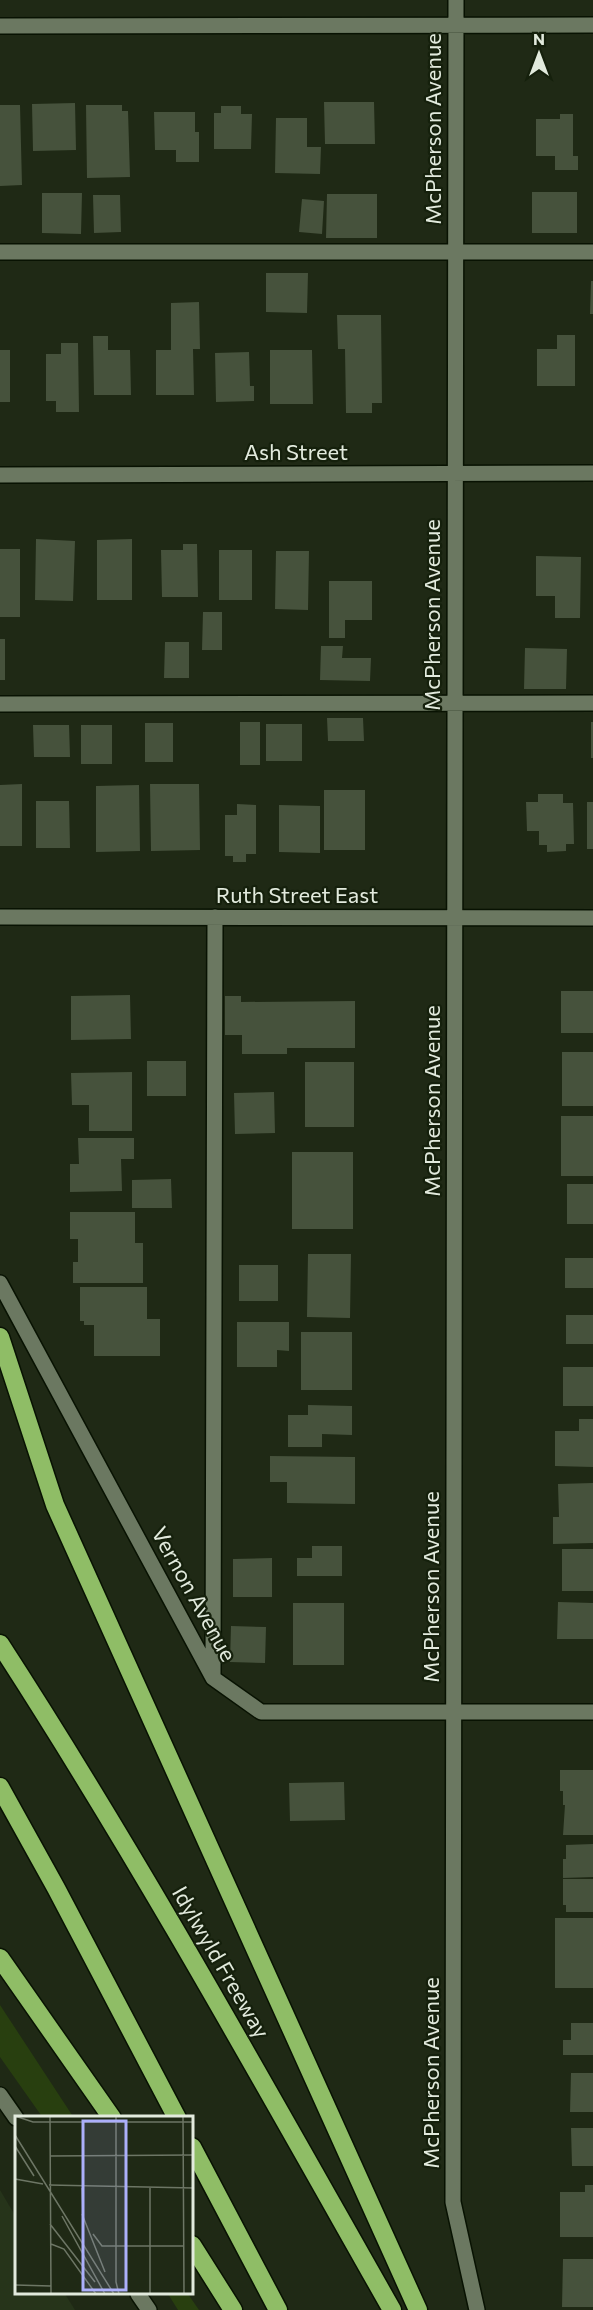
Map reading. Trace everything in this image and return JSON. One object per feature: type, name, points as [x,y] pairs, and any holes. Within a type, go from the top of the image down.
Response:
[{"type":"highway","points":[[0,1337],[55,1505],[418,2310]]},
{"type":"highway","name":"Idylwyld Freeway","points":[[0,1644],[38,1702],[216,2001],[392,2310]]},
{"type":"highway","points":[[0,1787],[176,2116]]},
{"type":"highway","points":[[0,1958],[111,2116]]},
{"type":"highway","points":[[194,2151],[278,2310]]},
{"type":"highway","points":[[194,2248],[233,2310]]},
{"type":"street","name":"McPherson Avenue","points":[[456,0],[453,2202],[477,2310]]},
{"type":"street","points":[[0,26],[593,25]]},
{"type":"street","points":[[0,252],[593,252]]},
{"type":"street","name":"Ash Street","points":[[0,475],[593,473]]},
{"type":"street","points":[[0,704],[593,703]]},
{"type":"street","name":"Ruth Street East","points":[[0,917],[593,918]]},
{"type":"street","points":[[213,1678],[215,917]]},
{"type":"street","name":"Vernon Avenue","points":[[0,1283],[213,1678],[261,1712],[593,1712]]},
{"type":"street","points":[[0,2095],[15,2117]]},
{"type":"street","points":[[139,2295],[150,2310]]},
{"type":"shaded area","points":[[0,2190],[15,2215],[15,2295],[66,2295],[75,2310],[0,2310]]},
{"type":"green space","points":[[0,2005],[73,2116],[42,2116],[0,2057]]},
{"type":"green space","points":[[169,2295],[189,2295],[199,2310],[178,2310]]},
{"type":"building","points":[[324,102],[374,102],[375,144],[325,144]]},
{"type":"building","points":[[75,103],[76,150],[33,151],[32,104]]},
{"type":"building","points":[[0,105],[20,105],[22,185],[0,186]]},
{"type":"building","points":[[86,105],[122,105],[122,111],[128,111],[130,177],[87,178]]},
{"type":"building","points":[[221,106],[241,106],[241,114],[252,114],[251,149],[214,149],[214,113],[221,113]]},
{"type":"building","points":[[154,112],[195,112],[195,132],[199,132],[199,162],[176,162],[176,150],[155,150]]},
{"type":"building","points":[[560,114],[573,114],[573,156],[578,156],[578,170],[555,170],[555,156],[536,156],[536,119],[560,119]]},
{"type":"building","points":[[276,118],[307,118],[307,147],[321,147],[320,174],[275,173]]},
{"type":"building","points":[[532,192],[577,192],[577,233],[532,233]]},
{"type":"building","points":[[42,193],[82,193],[81,234],[42,233]]},
{"type":"building","points":[[327,194],[377,194],[377,238],[326,238]]},
{"type":"building","points":[[93,195],[120,195],[121,232],[94,233]]},
{"type":"building","points":[[302,199],[324,201],[322,234],[299,232]]},
{"type":"building","points":[[266,273],[308,273],[307,313],[266,312]]},
{"type":"building","points":[[591,281],[593,281],[593,314],[590,314]]},
{"type":"building","points":[[199,302],[200,349],[193,349],[194,395],[156,395],[156,350],[171,350],[171,303]]},
{"type":"building","points":[[337,315],[381,315],[382,403],[372,403],[372,413],[346,413],[345,349],[338,349]]},
{"type":"building","points":[[557,335],[575,335],[575,386],[537,386],[537,349],[557,349]]},
{"type":"building","points":[[93,336],[108,336],[108,350],[130,350],[131,395],[94,395]]},
{"type":"building","points":[[61,343],[78,343],[79,412],[56,412],[56,401],[46,401],[46,354],[61,354]]},
{"type":"building","points":[[0,350],[10,350],[10,402],[0,402]]},
{"type":"building","points":[[270,350],[312,350],[313,404],[270,404]]},
{"type":"building","points":[[249,352],[250,386],[254,386],[254,401],[216,402],[215,353]]},
{"type":"building","points":[[36,539],[75,541],[73,601],[35,600]]},
{"type":"building","points":[[132,539],[132,600],[97,600],[97,540]]},
{"type":"building","points":[[183,544],[197,544],[198,597],[162,597],[161,550],[183,550]]},
{"type":"building","points":[[0,549],[20,549],[20,617],[0,617]]},
{"type":"building","points":[[219,550],[252,550],[252,600],[219,600]]},
{"type":"building","points":[[276,551],[309,551],[308,610],[275,609]]},
{"type":"building","points":[[536,556],[581,557],[580,618],[555,618],[555,596],[536,596]]},
{"type":"building","points":[[329,581],[372,581],[372,620],[345,620],[345,638],[329,638]]},
{"type":"building","points":[[203,612],[222,612],[222,650],[202,650]]},
{"type":"building","points":[[0,639],[5,639],[5,680],[0,680]]},
{"type":"building","points":[[165,642],[189,642],[189,678],[164,678]]},
{"type":"building","points":[[321,646],[343,646],[342,658],[371,658],[370,681],[320,680]]},
{"type":"building","points":[[525,648],[567,649],[566,689],[524,689]]},
{"type":"building","points":[[327,718],[363,718],[364,741],[328,741]]},
{"type":"building","points":[[240,722],[260,722],[260,765],[240,765]]},
{"type":"building","points":[[591,722],[593,722],[593,758],[591,758]]},
{"type":"building","points":[[145,723],[173,723],[173,762],[145,762]]},
{"type":"building","points":[[266,724],[302,724],[302,761],[266,761]]},
{"type":"building","points":[[33,725],[69,725],[70,757],[34,757]]},
{"type":"building","points":[[81,725],[112,725],[112,764],[81,764]]},
{"type":"building","points":[[22,784],[22,846],[0,846],[0,785]]},
{"type":"building","points":[[150,784],[199,784],[200,850],[151,851]]},
{"type":"building","points":[[139,785],[140,851],[96,852],[96,786]]},
{"type":"building","points":[[324,790],[365,790],[365,850],[324,850]]},
{"type":"building","points":[[538,794],[563,794],[563,803],[573,803],[574,844],[566,844],[566,851],[547,852],[547,845],[539,845],[539,831],[527,831],[526,802],[538,802]]},
{"type":"building","points":[[36,801],[69,801],[70,848],[36,848]]},
{"type":"building","points":[[587,802],[593,802],[593,849],[587,849]]},
{"type":"building","points":[[237,804],[256,805],[256,854],[246,854],[246,862],[233,862],[233,856],[225,856],[225,815],[237,815]]},
{"type":"building","points":[[279,805],[320,806],[320,853],[279,852]]},
{"type":"building","points":[[561,991],[593,991],[593,1033],[561,1033]]},
{"type":"building","points":[[130,995],[131,1039],[71,1040],[71,996]]},
{"type":"building","points":[[225,996],[241,996],[241,1002],[355,1001],[355,1048],[287,1048],[287,1054],[242,1054],[242,1035],[225,1035]]},
{"type":"building","points":[[562,1052],[593,1052],[593,1106],[562,1106]]},
{"type":"building","points":[[147,1061],[186,1061],[186,1096],[147,1096]]},
{"type":"building","points":[[305,1062],[354,1062],[354,1127],[305,1127]]},
{"type":"building","points":[[132,1072],[132,1131],[89,1131],[89,1105],[72,1105],[71,1073]]},
{"type":"building","points":[[274,1092],[275,1133],[235,1134],[234,1093]]},
{"type":"building","points":[[561,1116],[593,1116],[593,1176],[561,1176]]},
{"type":"building","points":[[78,1138],[134,1138],[134,1159],[121,1159],[122,1191],[70,1192],[70,1164],[79,1164]]},
{"type":"building","points":[[292,1152],[353,1152],[353,1229],[292,1229]]},
{"type":"building","points":[[171,1179],[172,1208],[132,1208],[132,1180]]},
{"type":"building","points":[[567,1184],[593,1184],[593,1224],[567,1224]]},
{"type":"building","points":[[70,1212],[135,1212],[135,1243],[143,1243],[143,1283],[73,1283],[73,1262],[78,1262],[78,1239],[70,1239]]},
{"type":"building","points":[[308,1254],[351,1254],[350,1318],[307,1317]]},
{"type":"building","points":[[565,1258],[593,1258],[593,1288],[565,1288]]},
{"type":"building","points":[[239,1265],[278,1265],[278,1301],[239,1301]]},
{"type":"building","points":[[80,1287],[147,1287],[147,1319],[160,1319],[160,1356],[94,1356],[94,1325],[84,1325],[84,1321],[80,1321]]},
{"type":"building","points":[[566,1315],[593,1315],[593,1344],[566,1344]]},
{"type":"building","points":[[237,1322],[289,1322],[289,1351],[277,1350],[277,1367],[237,1367]]},
{"type":"building","points":[[301,1332],[352,1332],[352,1390],[301,1390]]},
{"type":"building","points":[[563,1367],[593,1367],[593,1406],[563,1406]]},
{"type":"building","points":[[308,1405],[352,1406],[352,1435],[322,1434],[322,1447],[288,1447],[288,1415],[308,1415]]},
{"type":"building","points":[[579,1419],[593,1419],[593,1467],[555,1466],[555,1431],[579,1431]]},
{"type":"building","points":[[270,1456],[355,1457],[355,1504],[287,1503],[287,1482],[270,1482]]},
{"type":"building","points":[[593,1483],[593,1543],[553,1544],[553,1517],[559,1517],[558,1484]]},
{"type":"building","points":[[312,1546],[342,1546],[342,1576],[297,1576],[297,1558],[312,1558]]},
{"type":"building","points":[[562,1549],[593,1549],[593,1591],[562,1591]]},
{"type":"building","points":[[272,1558],[272,1597],[233,1597],[233,1559]]},
{"type":"building","points":[[558,1602],[593,1603],[593,1639],[557,1639]]},
{"type":"building","points":[[293,1603],[344,1603],[344,1665],[293,1665]]},
{"type":"building","points":[[231,1626],[266,1627],[265,1663],[230,1662]]},
{"type":"building","points":[[560,1770],[593,1770],[593,1835],[563,1835],[565,1805],[563,1805],[563,1791],[560,1791]]},
{"type":"building","points":[[344,1782],[345,1820],[290,1821],[289,1783]]},
{"type":"building","points":[[593,1844],[593,1877],[563,1878],[566,1845]]},
{"type":"building","points":[[563,1879],[593,1879],[593,1912],[566,1912],[566,1905],[563,1905]]},
{"type":"building","points":[[555,1918],[593,1918],[593,1988],[555,1988]]},
{"type":"building","points":[[571,2023],[593,2023],[593,2055],[563,2055],[563,2040],[571,2040]]},
{"type":"building","points":[[571,2073],[593,2073],[593,2112],[570,2112]]},
{"type":"building","points":[[571,2128],[593,2128],[593,2166],[572,2166]]},
{"type":"building","points":[[585,2185],[593,2185],[593,2237],[560,2237],[560,2192],[585,2192]]},
{"type":"building","points":[[563,2259],[593,2259],[593,2307],[562,2307]]}]
